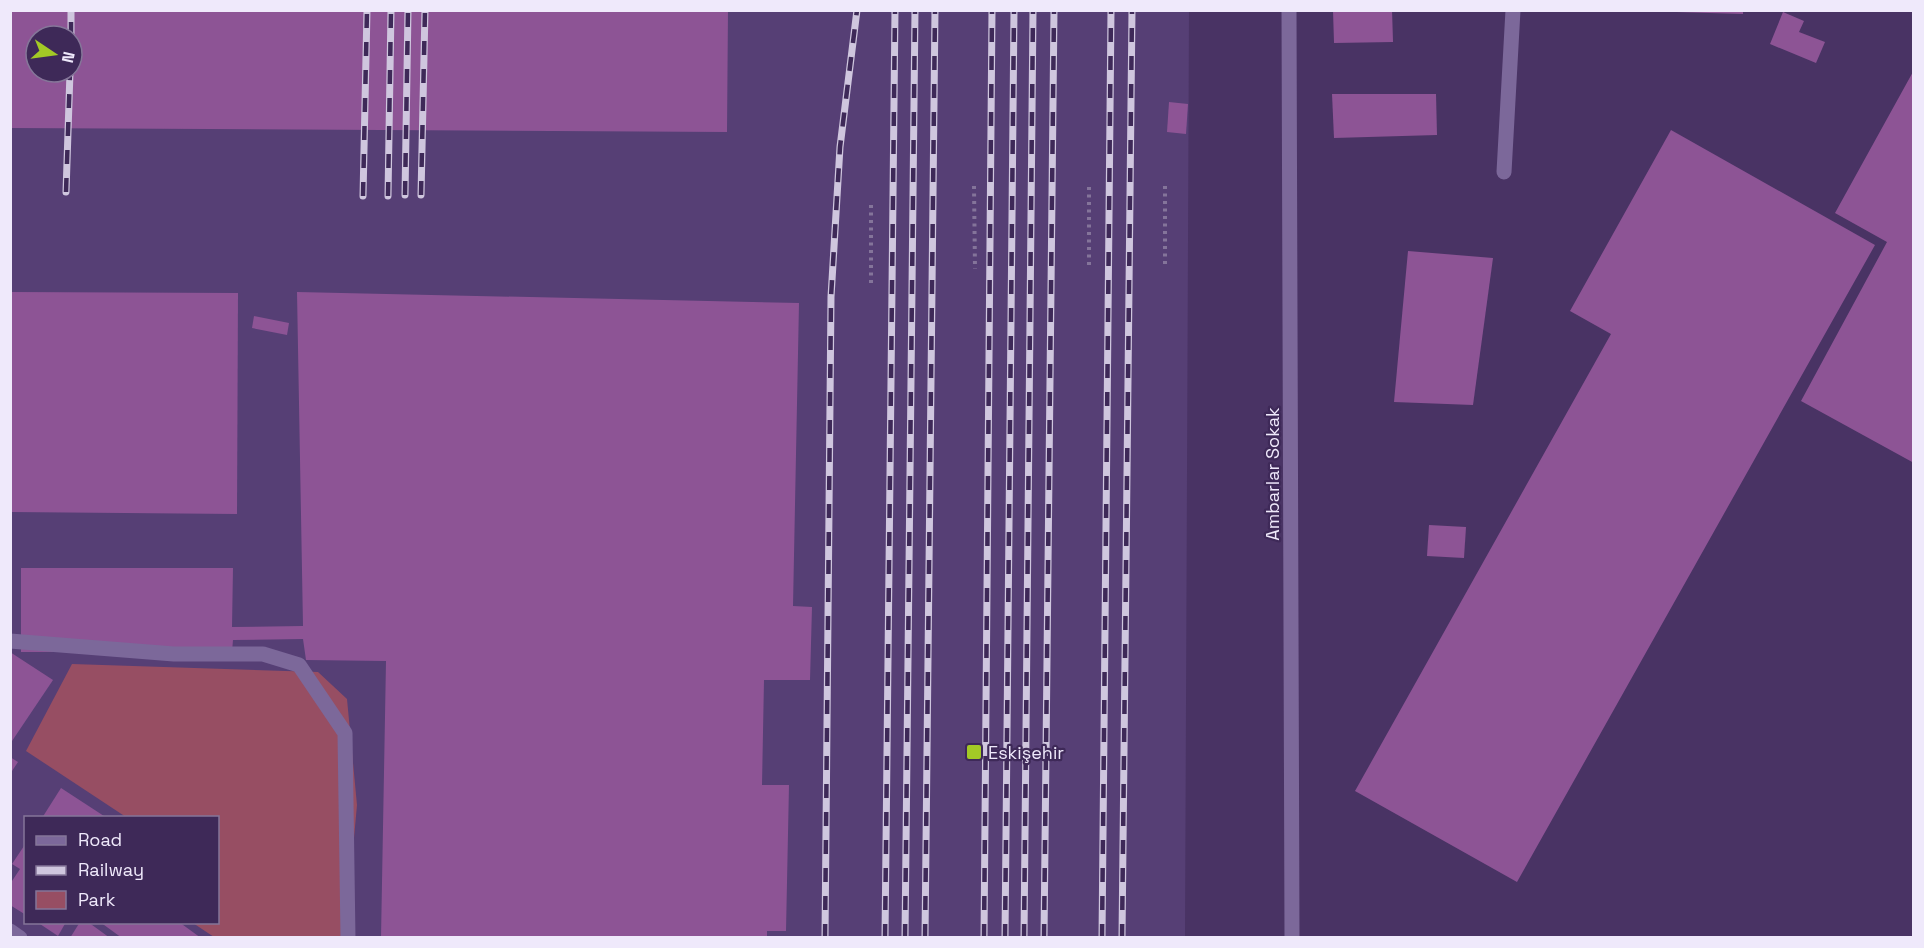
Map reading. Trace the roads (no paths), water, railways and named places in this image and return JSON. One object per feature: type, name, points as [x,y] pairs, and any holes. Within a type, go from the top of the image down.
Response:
[{"type":"street","name":"Ambarlar Sokak","points":[[1289,10],[1292,938]]},
{"type":"street","points":[[1504,172],[1513,10]]},
{"type":"street","points":[[10,641],[174,654],[263,654],[299,665],[345,733],[348,938]]},
{"type":"street","points":[[10,931],[20,938]]},
{"type":"railway","points":[[71,10],[71,24]]},
{"type":"railway","points":[[363,196],[367,10]]},
{"type":"railway","points":[[388,196],[391,10]]},
{"type":"railway","points":[[405,195],[408,10]]},
{"type":"railway","points":[[421,195],[425,10]]},
{"type":"railway","points":[[825,938],[831,297],[840,147],[857,10]]},
{"type":"railway","points":[[885,938],[895,10]]},
{"type":"railway","points":[[905,938],[915,10]]},
{"type":"railway","points":[[925,938],[935,10]]},
{"type":"railway","points":[[984,938],[992,10]]},
{"type":"railway","points":[[1005,938],[1014,10]]},
{"type":"railway","points":[[1024,938],[1033,10]]},
{"type":"railway","points":[[1044,938],[1054,10]]},
{"type":"railway","points":[[1102,938],[1111,10]]},
{"type":"railway","points":[[1122,938],[1132,10]]},
{"type":"railway","points":[[66,192],[70,84]]},
{"type":"place","name":"Eskişehir","points":[[974,752]]}]
